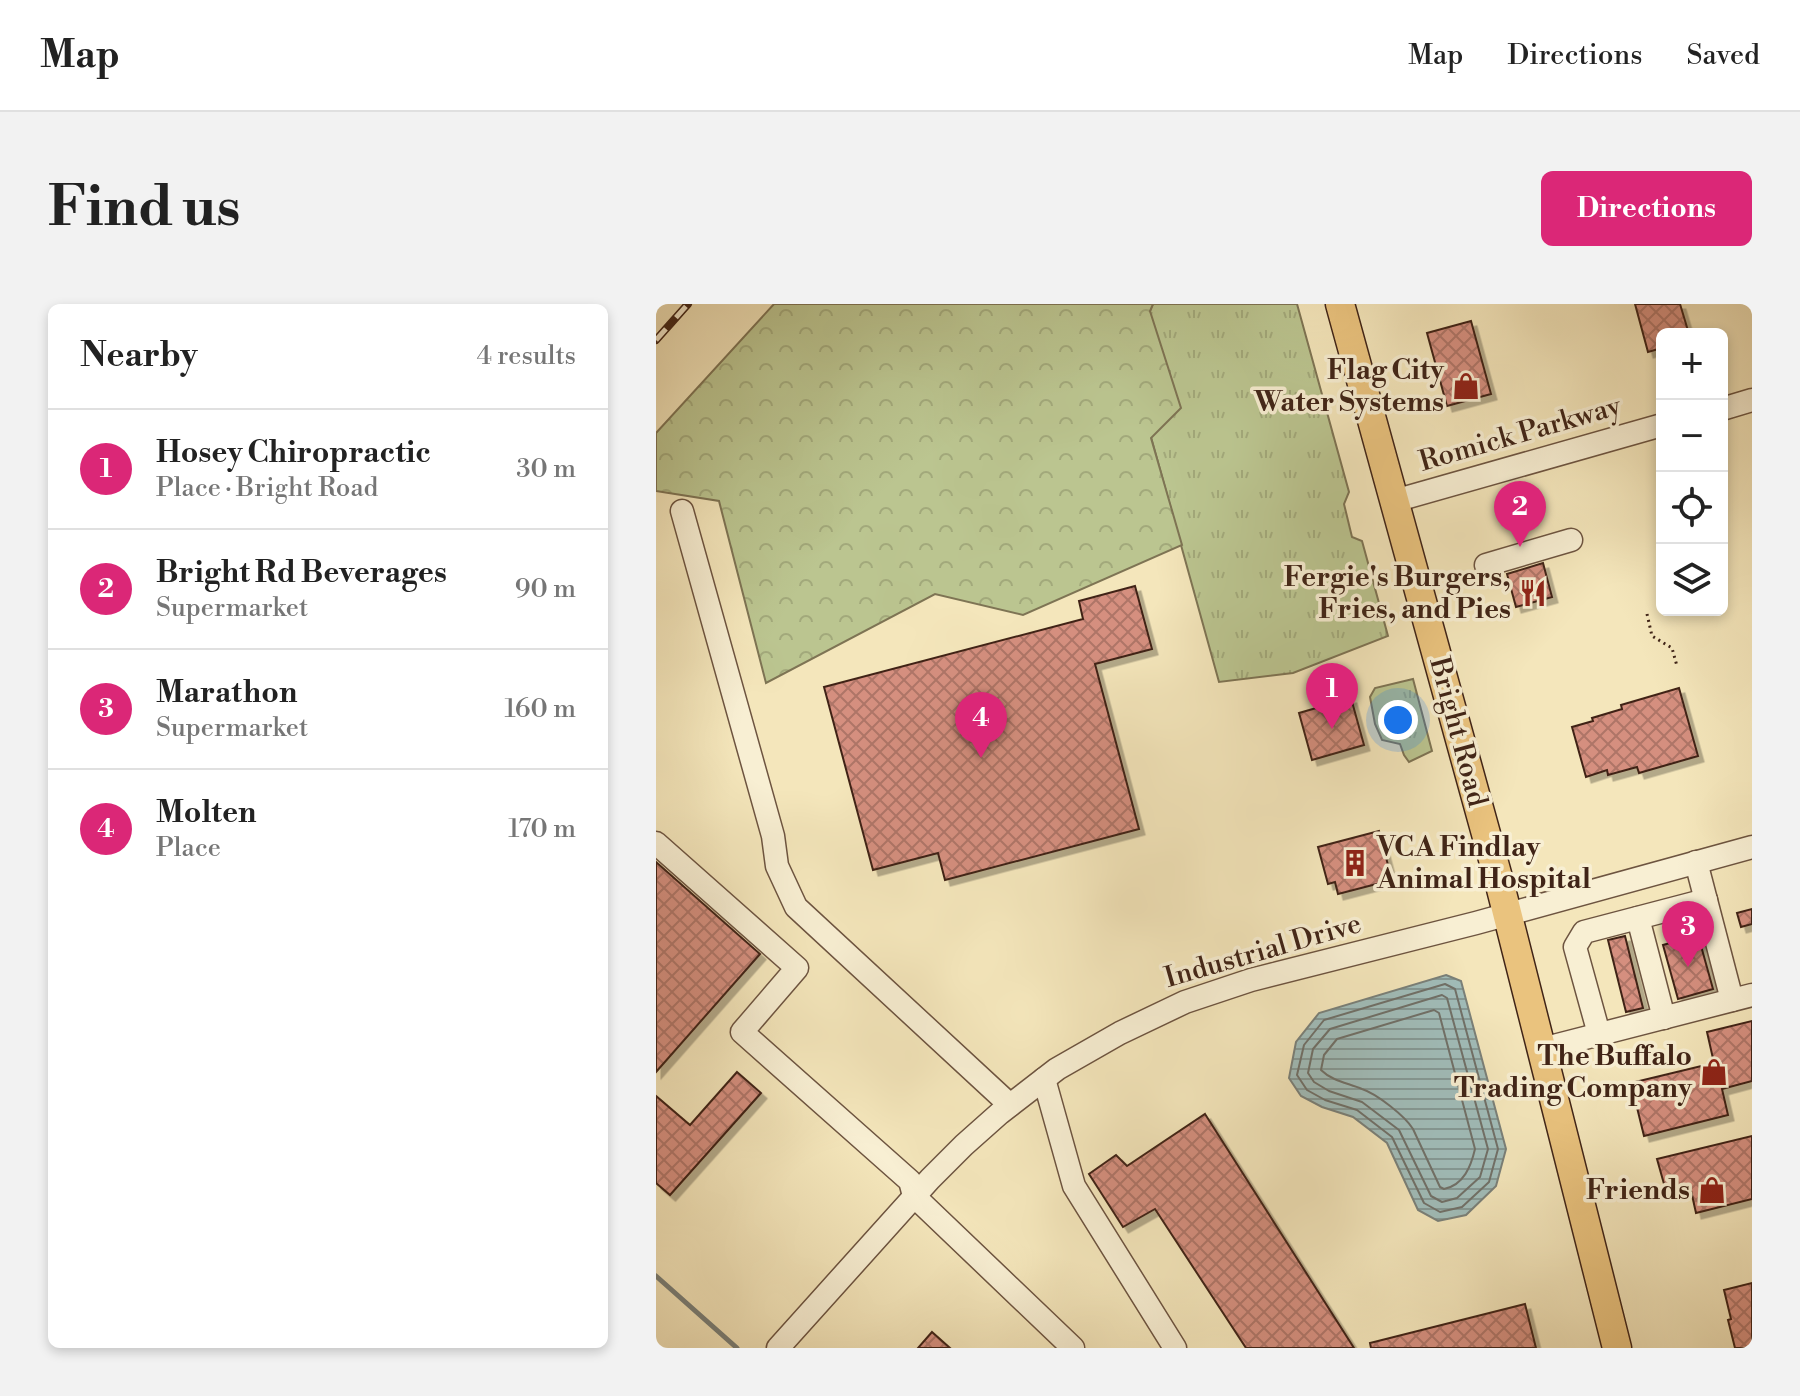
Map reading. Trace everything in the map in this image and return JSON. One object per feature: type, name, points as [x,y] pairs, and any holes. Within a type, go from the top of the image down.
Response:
[{"type":"main road","name":"Bright Road","points":[[1340,304],[1469,767],[1617,1348]]},
{"type":"street","points":[[1728,407],[1752,400]]},
{"type":"street","name":"Romick Parkway","points":[[1394,501],[1656,427]]},
{"type":"street","points":[[682,511],[773,836],[777,866],[796,907],[1010,1105]]},
{"type":"street","points":[[1486,565],[1571,540]]},
{"type":"street","points":[[656,843],[797,968],[742,1032],[910,1181],[914,1196],[1073,1348]]},
{"type":"street","name":"Industrial Drive","points":[[778,1348],[914,1196],[964,1145],[1044,1079],[1120,1033],[1219,990],[1752,847]]},
{"type":"street","points":[[1542,1049],[1742,997],[1706,900],[1696,862]]},
{"type":"street","points":[[1599,1034],[1575,947],[1584,932],[1706,900]]},
{"type":"street","points":[[1638,918],[1664,1018]]},
{"type":"street","points":[[1044,1079],[1074,1186],[1175,1348]]},
{"type":"path","points":[[1647,614],[1652,636],[1672,648],[1677,666]]},
{"type":"green space","points":[[774,304],[1153,304],[1150,311],[1181,408],[1151,438],[1182,545],[1023,615],[935,594],[766,683],[719,501],[656,491],[656,433]]},
{"type":"green space","points":[[1153,304],[1297,304],[1349,492],[1344,504],[1352,537],[1362,541],[1388,636],[1293,673],[1219,682],[1151,437],[1150,311]]},
{"type":"green space","points":[[1413,679],[1432,751],[1409,762],[1400,744],[1382,740],[1375,724],[1370,697],[1375,688]]},
{"type":"water","points":[[1446,975],[1461,981],[1506,1149],[1496,1186],[1466,1215],[1438,1221],[1418,1210],[1387,1143],[1353,1117],[1301,1096],[1289,1078],[1296,1042],[1319,1013]]},
{"type":"building","points":[[1635,304],[1680,304],[1687,328],[1656,328],[1656,350],[1648,352]]},
{"type":"building","points":[[1471,321],[1491,394],[1447,406],[1427,333]]},
{"type":"building","points":[[1543,563],[1552,597],[1516,607],[1507,574]]},
{"type":"building","points":[[1135,586],[1152,649],[1095,664],[1139,829],[945,880],[938,853],[873,870],[824,687],[1083,619],[1079,601]]},
{"type":"building","points":[[1679,688],[1698,756],[1639,773],[1637,767],[1608,775],[1607,770],[1586,777],[1572,727],[1622,709],[1621,705]]},
{"type":"building","points":[[1351,698],[1364,745],[1312,760],[1299,713]]},
{"type":"building","name":"VCA Findlay Animal Hospital","points":[[1379,831],[1392,880],[1338,894],[1335,882],[1328,884],[1318,847]]},
{"type":"building","points":[[656,862],[760,954],[656,1072]]},
{"type":"building","points":[[1752,909],[1752,924],[1741,927],[1737,913]]},
{"type":"building","points":[[1698,935],[1713,989],[1678,999],[1663,945]]},
{"type":"building","points":[[1625,936],[1643,1008],[1626,1012],[1608,940]]},
{"type":"building","name":"The Buffalo Trading Company","points":[[1752,1021],[1752,1081],[1722,1089],[1728,1115],[1644,1136],[1631,1083],[1714,1063],[1707,1032]]},
{"type":"building","points":[[737,1072],[761,1093],[670,1195],[656,1183],[656,1096],[690,1125]]},
{"type":"building","points":[[1205,1114],[1354,1348],[1246,1348],[1155,1209],[1123,1227],[1089,1174],[1116,1155],[1127,1166]]},
{"type":"building","points":[[1752,1136],[1752,1199],[1696,1213],[1690,1186],[1666,1191],[1657,1159]]},
{"type":"building","points":[[1752,1283],[1752,1348],[1735,1348],[1724,1290]]},
{"type":"building","points":[[1525,1304],[1536,1348],[1371,1348],[1370,1343]]},
{"type":"building","points":[[932,1332],[950,1348],[918,1348]]},
{"type":"waterway","points":[[656,1276],[737,1348]]},
{"type":"railway","points":[[656,340],[688,304]]},
{"type":"place","name":"Flag City Water Systems","points":[[1466,386]]},
{"type":"place","name":"Bright Rd Beverages","points":[[1520,547]]},
{"type":"place","name":"Fergie's Burgers, Fries, and Pies","points":[[1533,593]]},
{"type":"place","name":"Hosey Chiropractic","points":[[1332,729]]},
{"type":"place","name":"Molten","points":[[981,758]]},
{"type":"place","name":"VCA Findlay Animal Hospital","points":[[1355,863]]},
{"type":"place","name":"Marathon","points":[[1688,967]]},
{"type":"place","name":"The Buffalo Trading Company","points":[[1714,1072]]},
{"type":"place","name":"Friends","points":[[1712,1190]]}]
